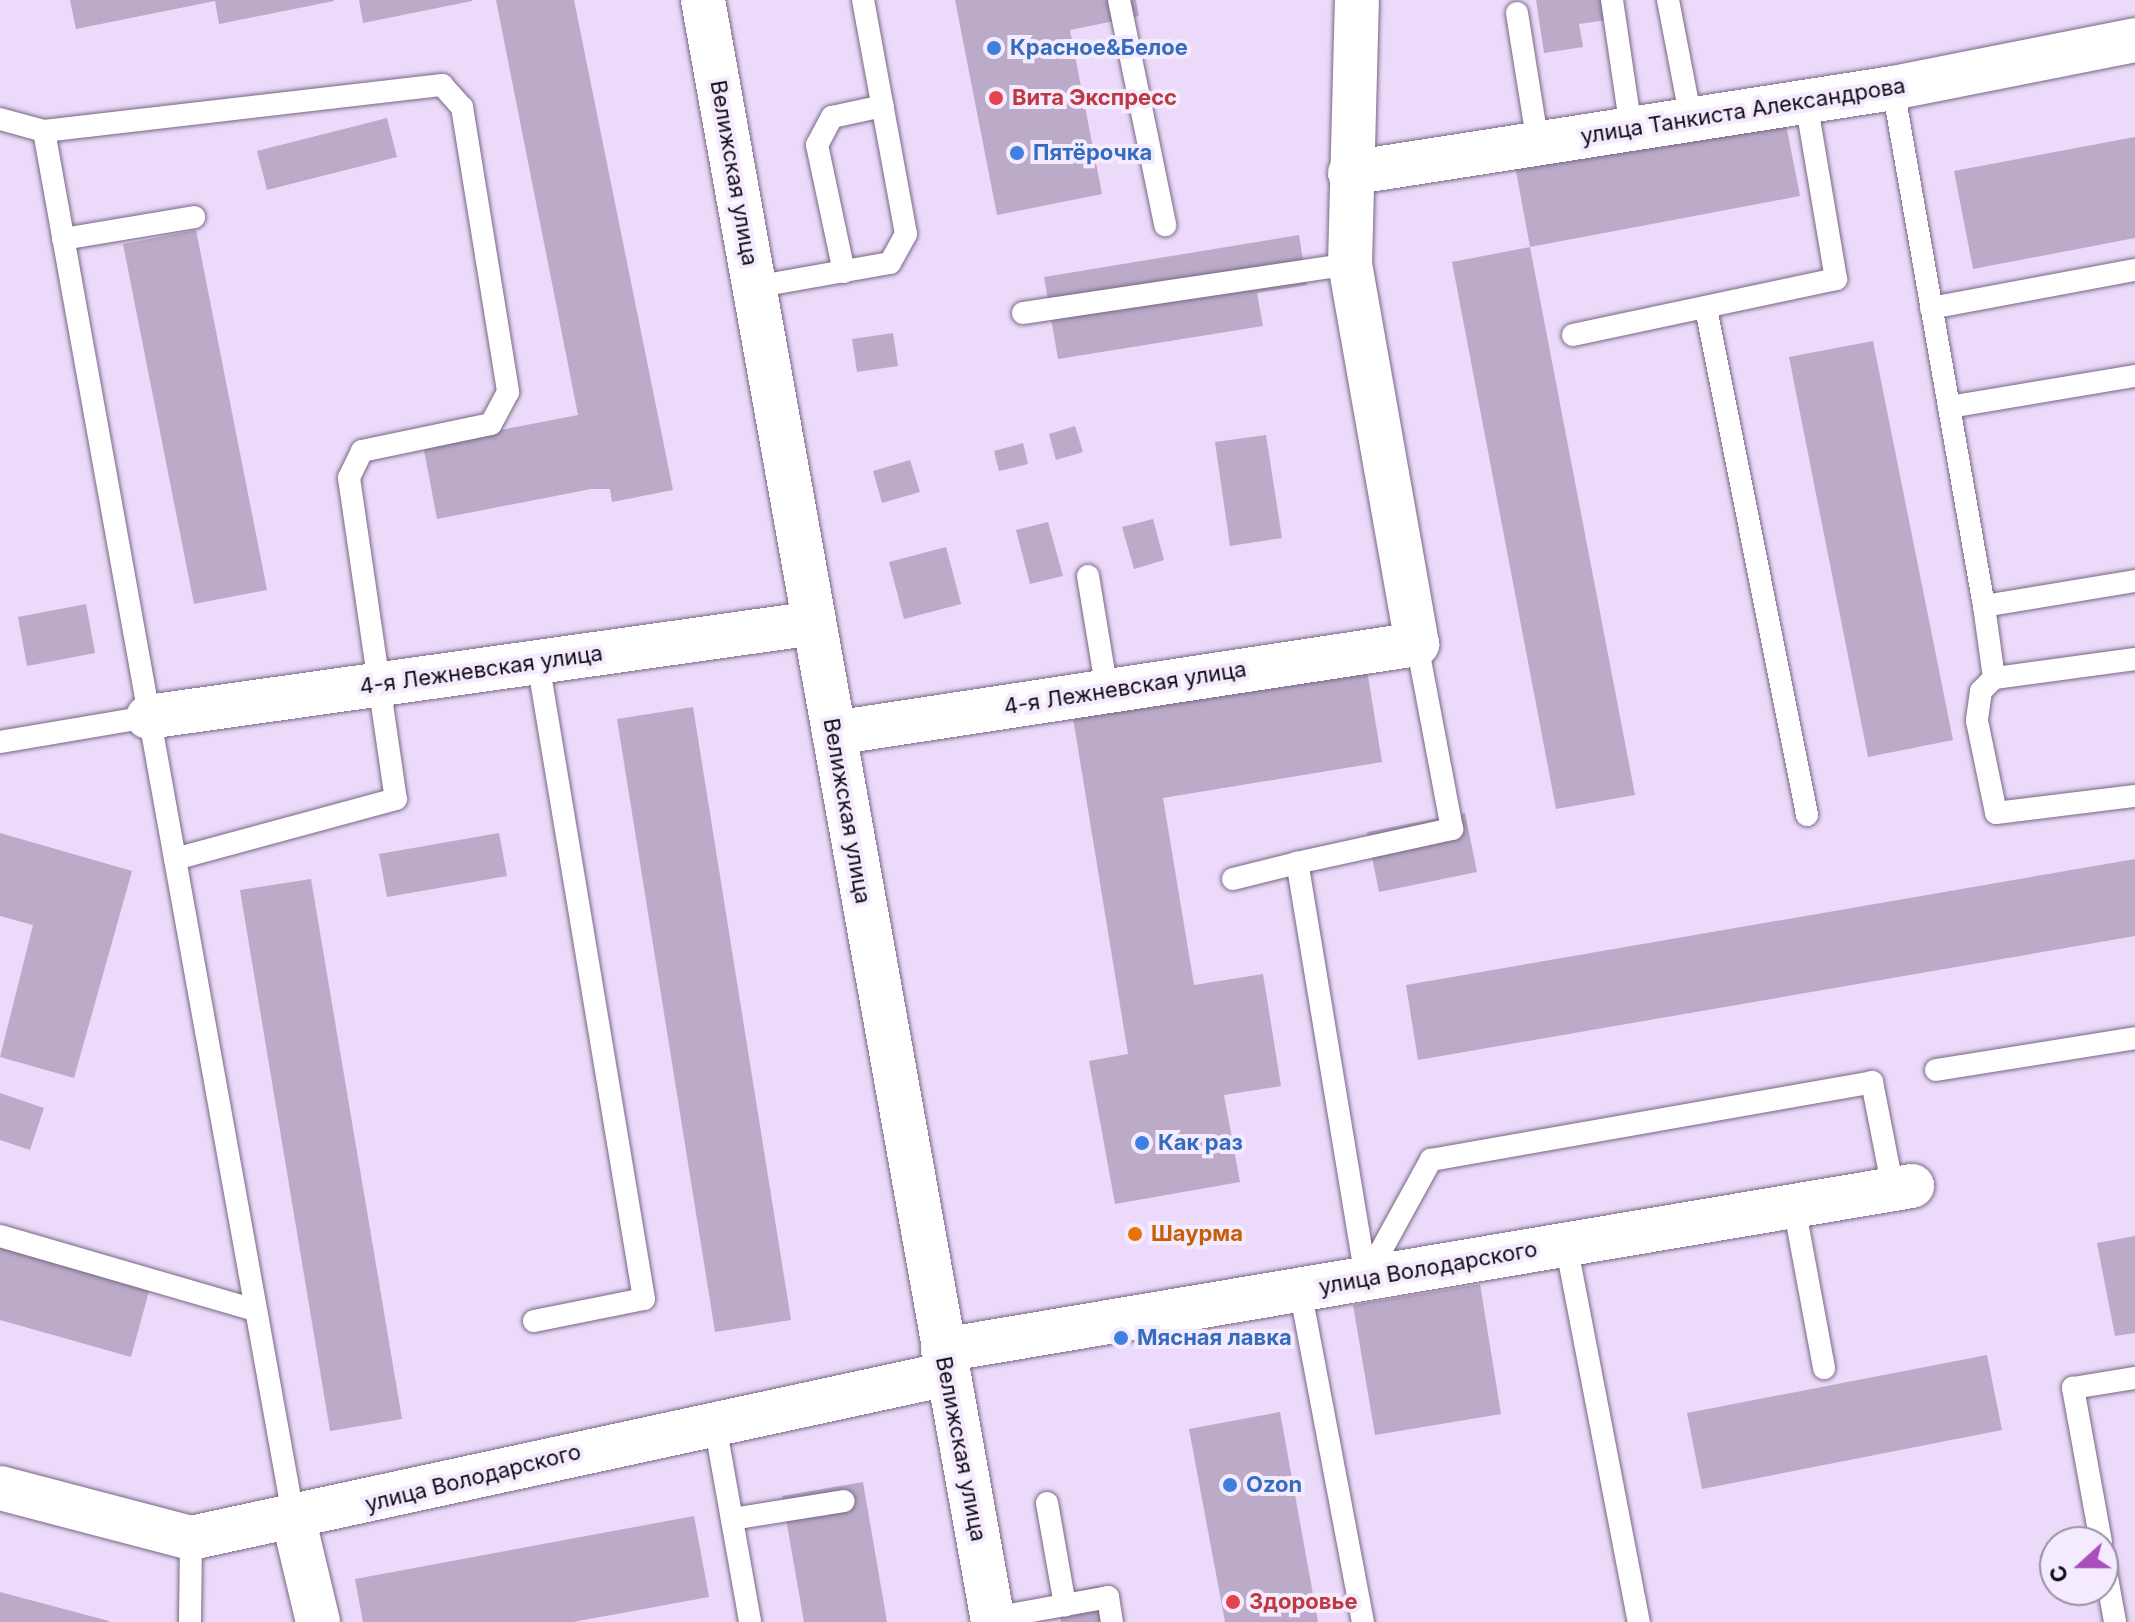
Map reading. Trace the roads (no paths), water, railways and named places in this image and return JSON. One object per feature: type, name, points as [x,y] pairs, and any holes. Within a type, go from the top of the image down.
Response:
[{"type":"street","name":"Велижская улица","points":[[703,0],[993,1620]]},
{"type":"street","points":[[1357,0],[1350,173],[1350,264],[1417,644]]},
{"type":"street","name":"улица Танкиста Александрова","points":[[1350,173],[1893,88],[2135,40]]},
{"type":"street","name":"4-я Лежневская улица","points":[[148,717],[814,623]]},
{"type":"street","name":"4-я Лежневская улица","points":[[834,733],[1417,644]]},
{"type":"street","name":"улица Володарского","points":[[0,1488],[191,1538],[294,1521],[945,1362],[1300,1289],[1902,1188]]},
{"type":"street","points":[[294,1521],[318,1622]]},
{"type":"lane","points":[[754,287],[890,263],[906,234],[863,0]]},
{"type":"lane","points":[[1119,0],[1165,225]]},
{"type":"lane","points":[[1612,0],[1631,129]]},
{"type":"lane","points":[[1668,0],[1691,120]]},
{"type":"lane","points":[[1517,13],[1538,144]]},
{"type":"lane","points":[[0,119],[44,131],[442,85],[462,107],[508,392],[491,424],[362,451],[349,478],[396,799],[175,859]]},
{"type":"lane","points":[[1893,88],[1994,678]]},
{"type":"lane","points":[[1573,335],[1836,279],[1806,102]]},
{"type":"lane","points":[[844,272],[817,145],[832,117],[883,106]]},
{"type":"lane","points":[[44,131],[294,1521]]},
{"type":"lane","points":[[63,239],[194,217]]},
{"type":"lane","points":[[1023,313],[1350,264]]},
{"type":"lane","points":[[1931,308],[2135,270]]},
{"type":"lane","points":[[1706,308],[1807,815]]},
{"type":"lane","points":[[1949,407],[2135,376]]},
{"type":"lane","points":[[1088,576],[1107,691]]},
{"type":"lane","points":[[1984,606],[2135,581]]},
{"type":"lane","points":[[1233,879],[1452,829],[1417,644]]},
{"type":"lane","points":[[2135,659],[1994,678],[1981,691],[1977,721],[1996,813],[2135,796]]},
{"type":"lane","points":[[534,1321],[644,1299],[538,662]]},
{"type":"lane","points":[[0,742],[148,717]]},
{"type":"lane","points":[[1297,863],[1366,1278]]},
{"type":"lane","points":[[1936,1070],[2135,1038]]},
{"type":"lane","points":[[1366,1278],[1431,1160],[1872,1082],[1902,1188]]},
{"type":"lane","points":[[1794,1206],[1824,1368]]},
{"type":"lane","points":[[0,1236],[255,1310]]},
{"type":"lane","points":[[1566,1244],[1639,1622]]},
{"type":"lane","points":[[1300,1289],[1363,1622]]},
{"type":"lane","points":[[2098,1526],[2073,1388],[2135,1378]]},
{"type":"lane","points":[[714,1419],[750,1622]]},
{"type":"lane","points":[[732,1519],[844,1501]]},
{"type":"lane","points":[[1047,1503],[1065,1605]]},
{"type":"lane","points":[[190,1622],[191,1538]]},
{"type":"lane","points":[[993,1620],[1108,1597],[1112,1622]]},
{"type":"place","name":"Красное&Белое","points":[[994,48]]},
{"type":"place","name":"Вита Экспресс","points":[[996,98]]},
{"type":"place","name":"Пятёрочка","points":[[1017,153]]},
{"type":"place","name":"Как раз","points":[[1142,1143]]},
{"type":"place","name":"Шаурма","points":[[1135,1234]]},
{"type":"place","name":"Мясная лавка","points":[[1121,1338]]},
{"type":"place","name":"Ozon","points":[[1230,1485]]},
{"type":"place","name":"Здоровье","points":[[1233,1602]]}]
